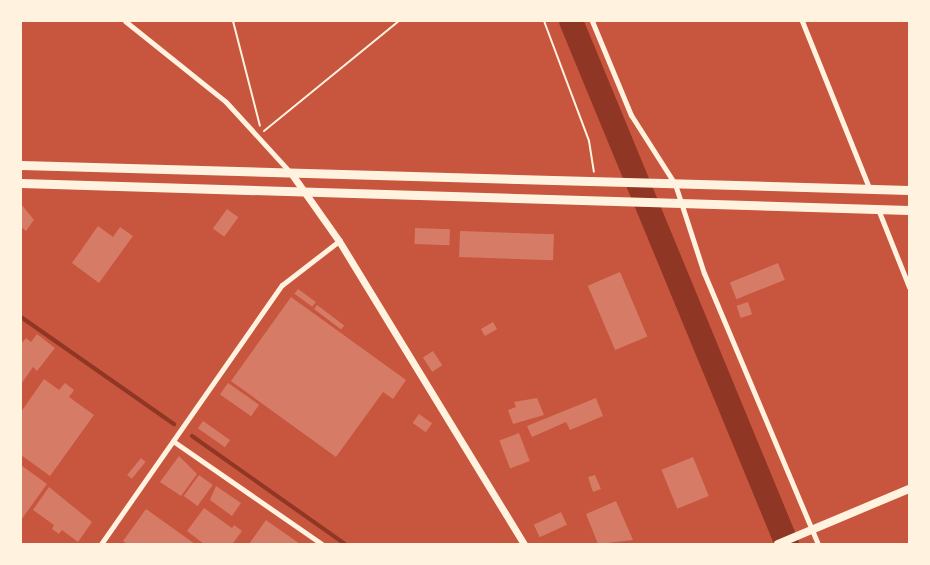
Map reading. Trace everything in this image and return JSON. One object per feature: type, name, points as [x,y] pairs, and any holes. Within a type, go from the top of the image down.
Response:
[{"type":"highway","points":[[21,165],[606,179],[909,190]]},
{"type":"highway","points":[[21,183],[909,210]]},
{"type":"main road","points":[[778,544],[909,489]]},
{"type":"street","points":[[125,21],[226,102],[260,134],[305,191],[339,241],[524,544]]},
{"type":"street","points":[[592,21],[632,115],[683,203],[704,273],[809,531],[818,544]]},
{"type":"street","points":[[802,21],[869,188]]},
{"type":"street","points":[[878,209],[909,287]]},
{"type":"street","points":[[101,544],[282,285],[339,241]]},
{"type":"street","points":[[173,441],[322,544]]},
{"type":"path","points":[[233,21],[261,118],[260,134]]},
{"type":"path","points":[[260,134],[399,21]]},
{"type":"path","points":[[544,21],[589,141],[595,179]]},
{"type":"building","points":[[21,204],[34,220],[26,231],[21,227]]},
{"type":"building","points":[[227,209],[238,217],[224,237],[213,228]]},
{"type":"building","points":[[98,226],[113,237],[120,227],[133,236],[99,283],[72,263]]},
{"type":"building","points":[[415,228],[450,229],[449,245],[414,244]]},
{"type":"building","points":[[460,231],[554,234],[553,260],[459,257]]},
{"type":"building","points":[[778,263],[785,280],[737,299],[730,282]]},
{"type":"building","points":[[620,272],[647,336],[615,350],[588,286]]},
{"type":"building","points":[[298,289],[316,302],[312,307],[294,294]]},
{"type":"building","points":[[291,297],[406,380],[393,399],[383,392],[336,457],[231,381]]},
{"type":"building","points":[[748,302],[752,314],[741,318],[737,306]]},
{"type":"building","points":[[317,305],[344,325],[341,329],[314,309]]},
{"type":"building","points":[[493,322],[497,329],[485,336],[481,329]]},
{"type":"building","points":[[37,334],[55,348],[37,371],[33,367],[21,384],[21,344],[26,338],[31,342]]},
{"type":"building","points":[[433,351],[442,365],[432,372],[423,358]]},
{"type":"building","points":[[44,379],[59,390],[65,383],[74,390],[69,397],[94,415],[50,476],[21,455],[21,412]]},
{"type":"building","points":[[228,383],[259,405],[251,416],[220,394]]},
{"type":"building","points":[[537,398],[544,415],[513,424],[508,410],[516,407],[514,402]]},
{"type":"building","points":[[596,398],[603,416],[570,430],[566,422],[532,437],[527,426]]},
{"type":"building","points":[[419,414],[432,423],[426,432],[413,423]]},
{"type":"building","points":[[203,421],[230,440],[225,447],[198,428]]},
{"type":"building","points":[[519,433],[530,461],[510,469],[499,441]]},
{"type":"building","points":[[179,456],[197,474],[181,496],[160,482]]},
{"type":"building","points":[[693,457],[709,496],[677,509],[661,470]]},
{"type":"building","points":[[141,458],[146,462],[132,479],[127,475]]},
{"type":"building","points":[[21,465],[47,484],[21,520]]},
{"type":"building","points":[[199,475],[213,485],[197,506],[184,496]]},
{"type":"building","points":[[595,475],[601,489],[593,492],[588,477]]},
{"type":"building","points":[[216,486],[241,503],[232,516],[210,500]]},
{"type":"building","points":[[49,487],[92,522],[78,542],[62,530],[59,534],[52,529],[54,525],[33,510]]},
{"type":"building","points":[[616,501],[633,540],[598,544],[586,514]]},
{"type":"building","points":[[204,508],[232,528],[234,525],[242,531],[233,543],[204,544],[187,531]]},
{"type":"building","points":[[146,509],[195,544],[127,544],[123,541]]},
{"type":"building","points":[[561,512],[567,525],[540,537],[534,525]]},
{"type":"building","points":[[266,520],[300,544],[249,544]]},
{"type":"waterway","points":[[571,21],[787,544]]},
{"type":"waterway","points":[[21,317],[174,424]]},
{"type":"waterway","points":[[192,436],[345,544]]}]
